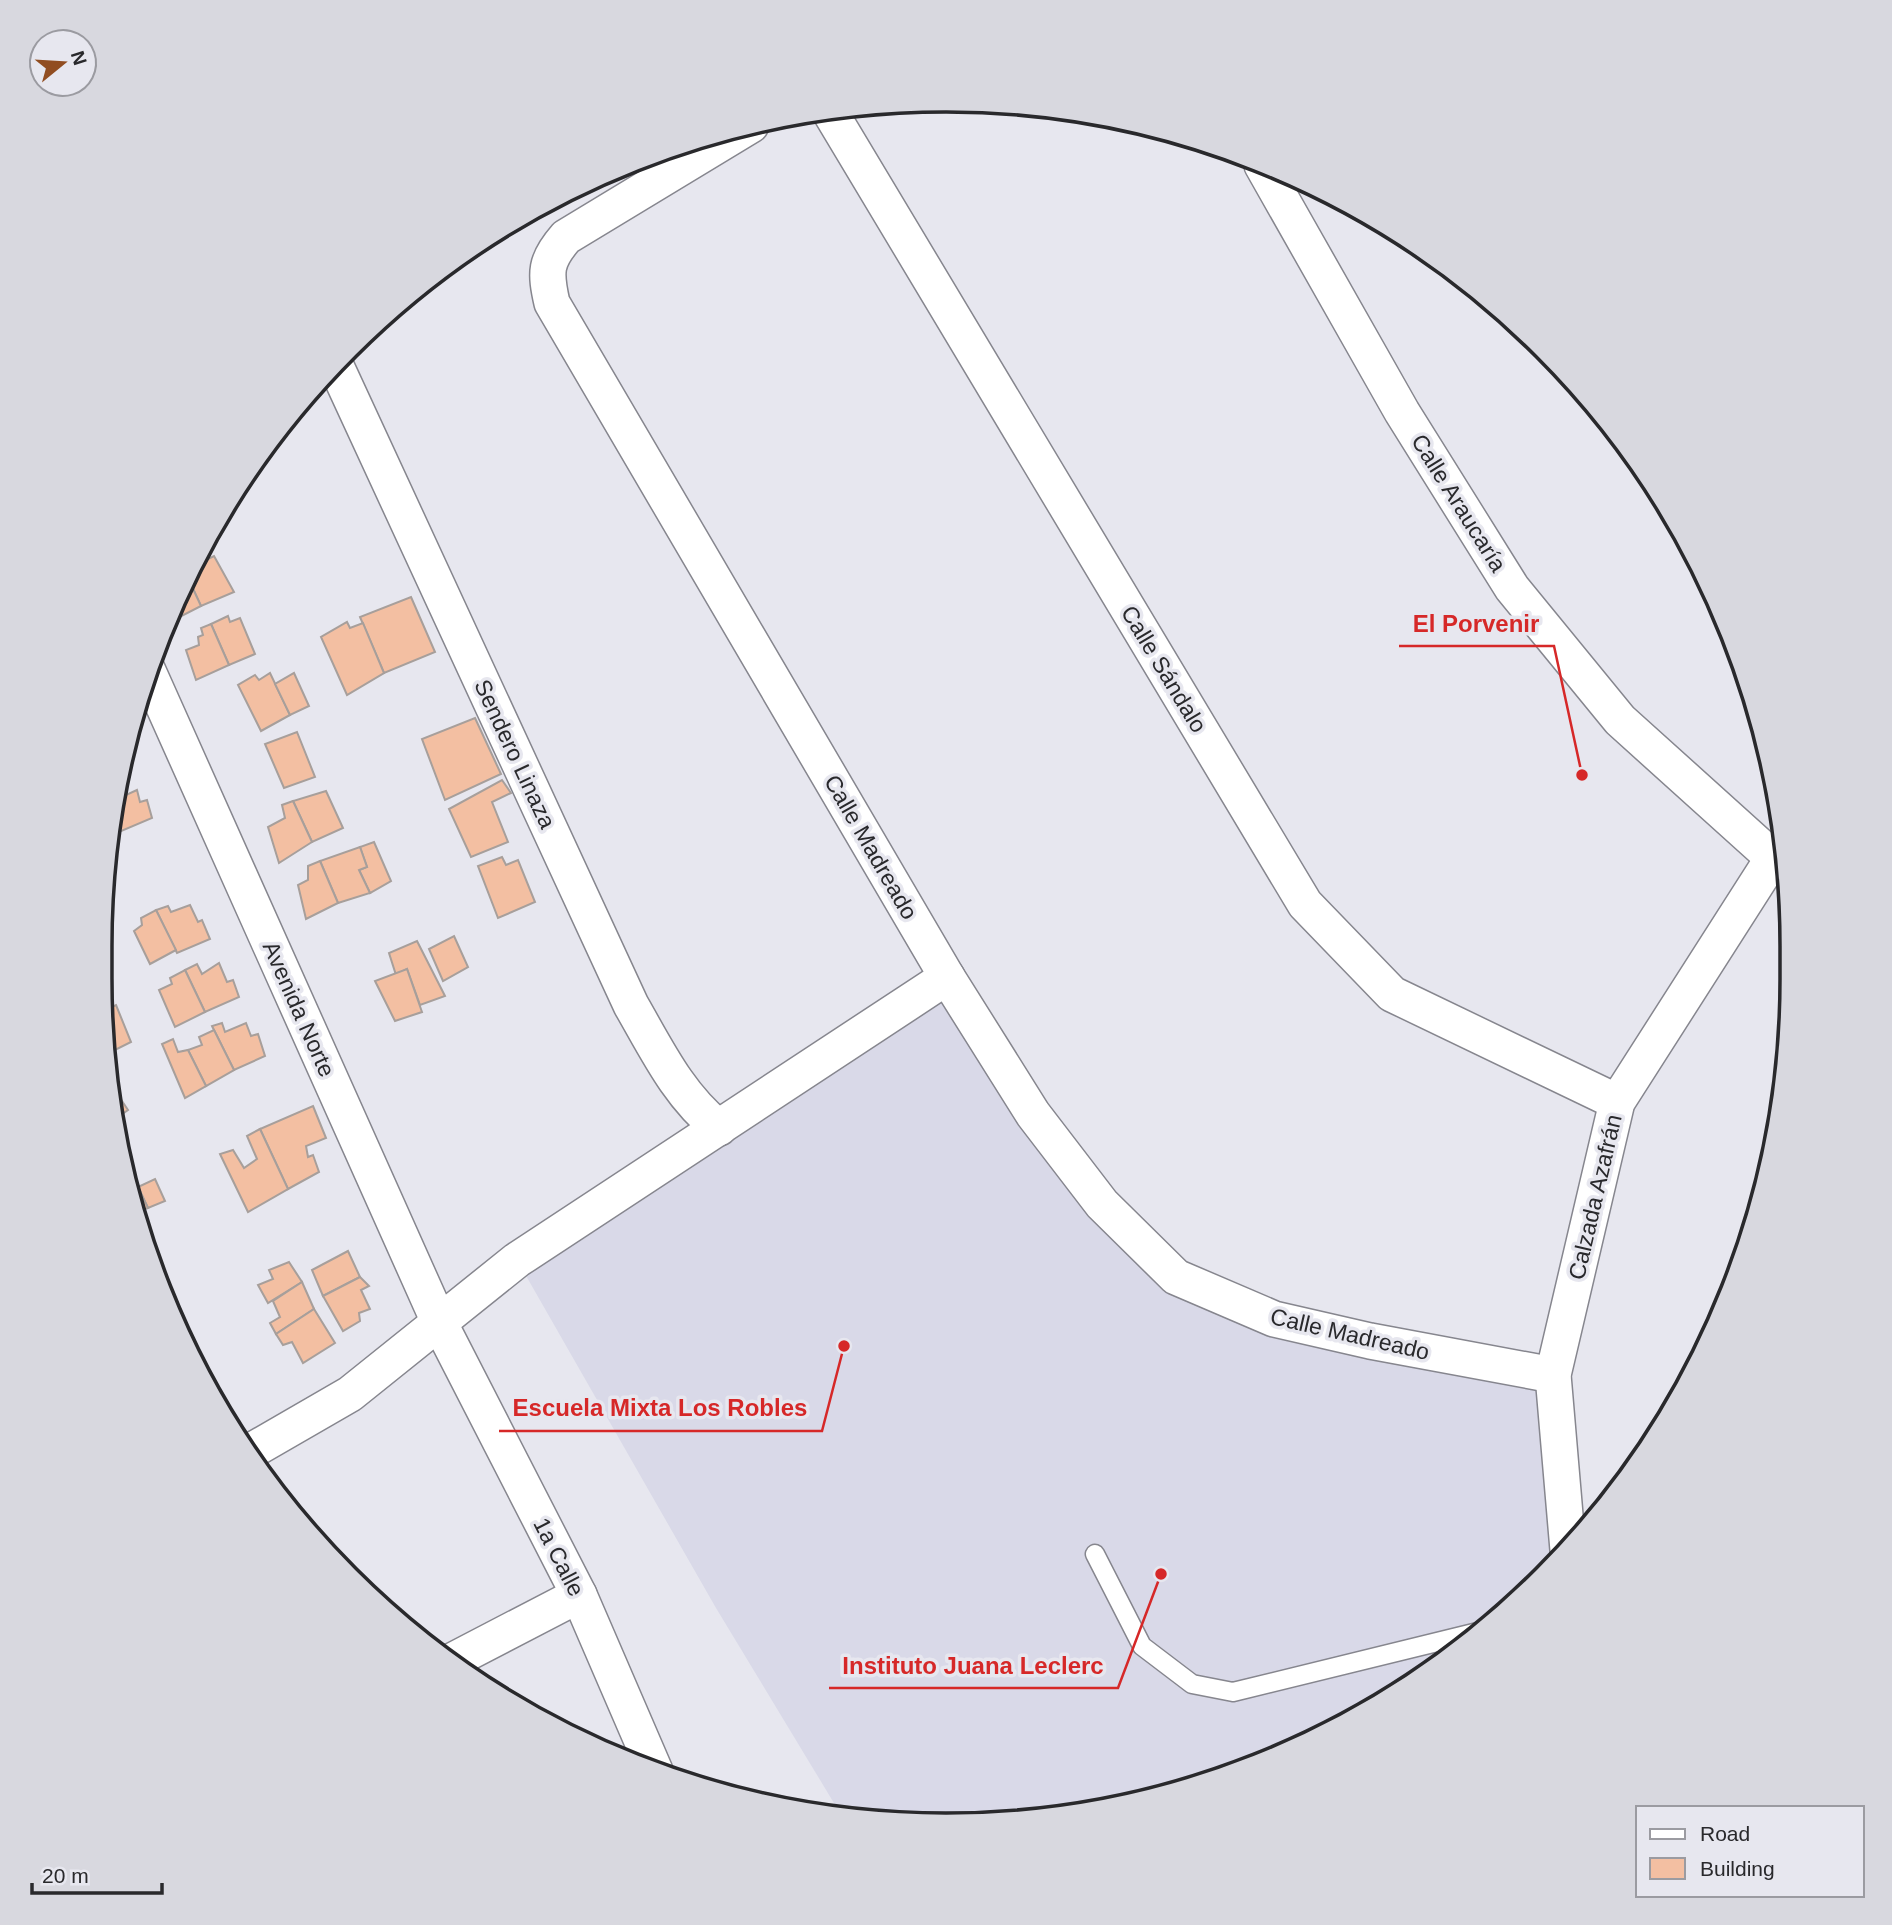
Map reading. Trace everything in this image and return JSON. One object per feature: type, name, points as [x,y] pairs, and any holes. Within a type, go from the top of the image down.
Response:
[{"type":"street","name":"Calle Sándalo","points":[[834,119],[1305,904],[1392,994],[1617,1102]]},
{"type":"street","name":"Calle Madreado","points":[[722,142],[566,237],[551,253],[546,276],[552,303],[947,976],[1033,1114],[1094,1194],[1176,1277],[1274,1319],[1370,1341],[1553,1375]]},
{"type":"street","name":"Calle Araucaría","points":[[1269,177],[1402,412],[1512,588],[1620,720],[1774,850]]},
{"type":"street","name":"Sendero Linaza","points":[[339,374],[631,1005],[672,1077],[694,1108],[719,1128]]},
{"type":"street","name":"Avenida Norte","points":[[154,684],[446,1335]]},
{"type":"street","name":"Calzada Azafrán","points":[[1567,1536],[1553,1375],[1617,1102],[1775,858]]},
{"type":"street","points":[[257,1448],[446,1335],[517,1260],[947,976]]},
{"type":"street","name":"1a Calle","points":[[446,1335],[579,1595],[650,1758]]},
{"type":"street","points":[[460,1656],[579,1595]]},
{"type":"lane","points":[[1095,1553],[1142,1646],[1192,1684],[1233,1692],[1461,1635]]},
{"type":"shaded area","points":[[947,977],[1176,1277],[1566,1383],[1579,1522],[1536,1569],[1454,1641],[1363,1701],[1265,1750],[1162,1785],[1055,1806],[946,1813],[836,1806],[716,1608],[517,1260]]},
{"type":"building","points":[[214,556],[234,592],[201,606],[193,588],[208,559]]},
{"type":"building","points":[[193,588],[201,606],[180,617]]},
{"type":"building","points":[[411,597],[435,652],[384,673],[360,617]]},
{"type":"building","points":[[228,616],[230,622],[240,618],[255,654],[229,665],[211,624]]},
{"type":"building","points":[[347,622],[350,628],[363,623],[384,673],[347,695],[321,637]]},
{"type":"building","points":[[211,624],[229,665],[196,680],[186,650],[199,645],[198,637],[203,635],[201,628]]},
{"type":"building","points":[[270,673],[290,715],[261,731],[238,685],[255,675],[259,680]]},
{"type":"building","points":[[294,673],[309,706],[290,715],[275,684]]},
{"type":"building","points":[[475,718],[501,774],[445,800],[422,739]]},
{"type":"building","points":[[297,732],[315,777],[284,788],[265,744]]},
{"type":"building","points":[[502,780],[511,793],[492,802],[508,842],[471,857],[449,809]]},
{"type":"building","points":[[137,790],[140,802],[147,800],[152,818],[120,832],[126,795]]},
{"type":"building","points":[[326,791],[343,828],[312,842],[293,801]]},
{"type":"building","points":[[293,801],[312,842],[279,863],[268,827],[285,818],[282,805]]},
{"type":"building","points":[[374,842],[391,881],[370,893],[359,870],[367,867],[360,847]]},
{"type":"building","points":[[360,847],[367,867],[359,870],[370,893],[338,903],[320,861]]},
{"type":"building","points":[[502,857],[506,865],[518,860],[535,902],[498,918],[478,866]]},
{"type":"building","points":[[320,861],[338,903],[306,919],[298,885],[308,880],[308,866]]},
{"type":"building","points":[[190,905],[198,922],[202,920],[210,939],[177,953],[156,910],[168,906],[171,912]]},
{"type":"building","points":[[156,910],[176,950],[150,964],[134,931],[142,925],[141,918]]},
{"type":"building","points":[[454,936],[468,967],[443,981],[429,949]]},
{"type":"building","points":[[417,941],[445,996],[420,1005],[407,969],[396,975],[389,953]]},
{"type":"building","points":[[219,963],[227,982],[233,980],[239,997],[205,1012],[185,970],[197,964],[202,974]]},
{"type":"building","points":[[407,969],[422,1012],[395,1021],[375,981]]},
{"type":"building","points":[[185,970],[205,1012],[175,1027],[159,990],[172,984],[170,978]]},
{"type":"building","points":[[116,1005],[131,1042],[115,1050],[114,1034],[113,1006]]},
{"type":"building","points":[[222,1023],[225,1032],[246,1023],[251,1036],[258,1034],[265,1056],[234,1070],[212,1026]]},
{"type":"building","points":[[214,1030],[234,1070],[206,1086],[188,1050],[202,1045],[199,1037]]},
{"type":"building","points":[[173,1039],[178,1052],[188,1050],[206,1086],[185,1098],[162,1044]]},
{"type":"building","points":[[121,1099],[128,1110],[123,1113]]},
{"type":"building","points":[[313,1106],[326,1138],[306,1146],[308,1157],[313,1155],[319,1172],[288,1189],[260,1129]]},
{"type":"building","points":[[260,1129],[288,1189],[248,1212],[220,1154],[233,1150],[244,1168],[257,1159],[247,1136]]},
{"type":"building","points":[[155,1179],[165,1201],[148,1208],[138,1187]]},
{"type":"building","points":[[138,1188],[148,1208],[144,1209]]},
{"type":"building","points":[[348,1251],[360,1277],[323,1296],[312,1270]]},
{"type":"building","points":[[289,1262],[302,1282],[268,1303],[258,1285],[273,1279],[269,1270]]},
{"type":"building","points":[[360,1277],[369,1286],[361,1290],[370,1309],[359,1313],[360,1321],[343,1331],[323,1296]]},
{"type":"building","points":[[302,1282],[314,1309],[276,1334],[270,1323],[280,1317],[273,1301]]},
{"type":"building","points":[[314,1309],[335,1343],[303,1363],[292,1342],[283,1345],[276,1334]]},
{"type":"place","name":"El Porvenir","points":[[1582,775]]},
{"type":"place","name":"Escuela Mixta Los Robles","points":[[844,1346]]},
{"type":"place","name":"Instituto Juana Leclerc","points":[[1161,1574]]}]
